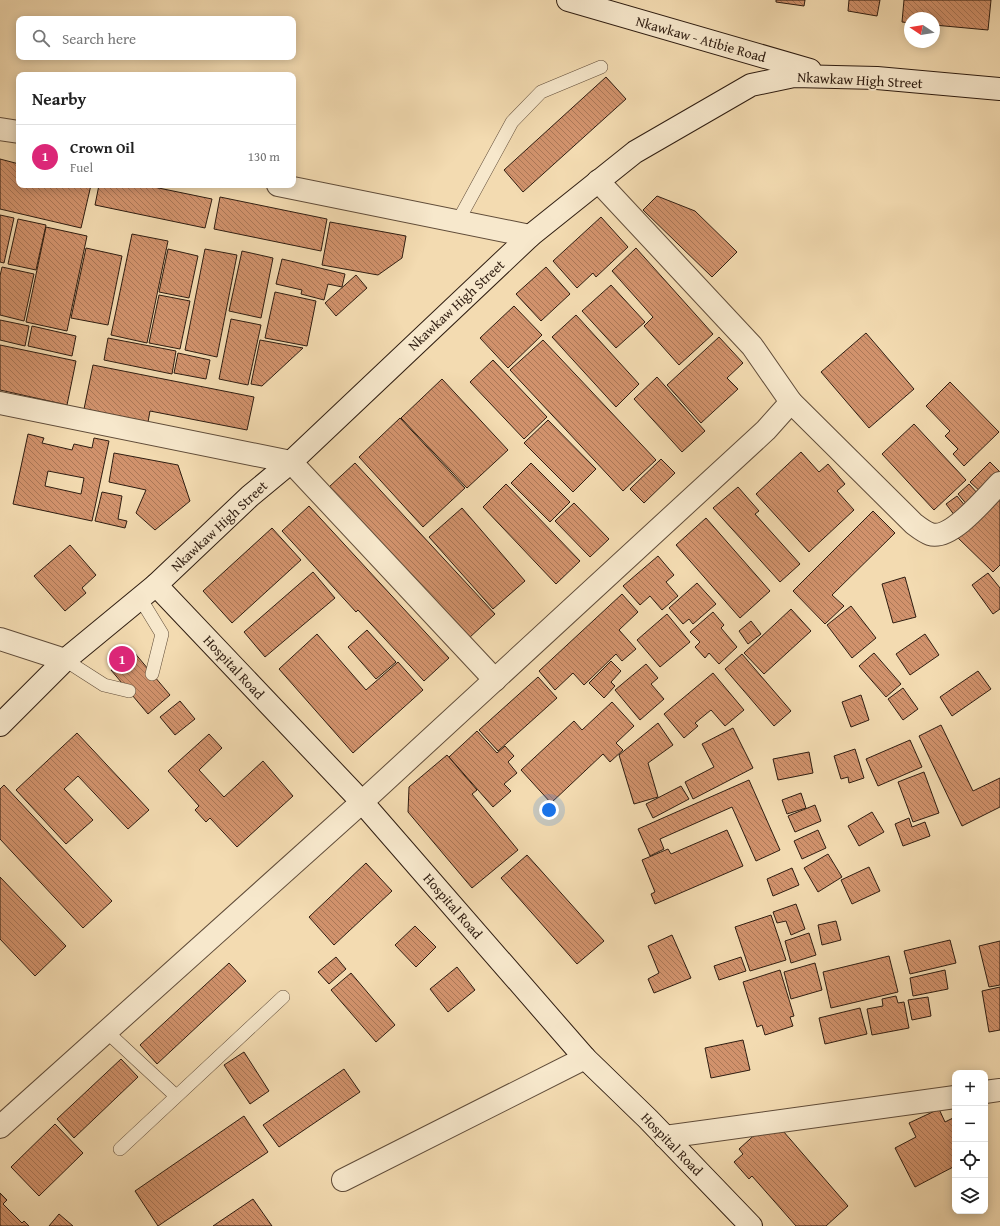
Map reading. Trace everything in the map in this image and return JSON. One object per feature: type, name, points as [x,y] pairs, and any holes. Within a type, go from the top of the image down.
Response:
[{"type":"street","name":"Nkawkaw - Atibie Road","points":[[568,0],[835,77]]},
{"type":"street","name":"Nkawkaw High Street","points":[[0,725],[65,660],[148,591],[250,496],[291,462],[530,236],[635,152],[751,84],[794,76],[877,78],[1000,89]]},
{"type":"street","points":[[0,129],[16,132]]},
{"type":"street","points":[[598,181],[752,346],[791,402],[914,524],[930,534],[940,534],[955,528],[1000,482]]},
{"type":"street","points":[[293,188],[530,236]]},
{"type":"street","points":[[0,402],[291,462],[495,680]]},
{"type":"street","points":[[0,1127],[362,802],[766,430],[791,402]]},
{"type":"street","name":"Hospital Road","points":[[148,591],[362,802],[585,1058],[665,1137],[750,1226]]},
{"type":"street","points":[[0,639],[65,660]]},
{"type":"street","points":[[343,1180],[585,1058]]},
{"type":"street","points":[[988,1092],[1000,1090]]},
{"type":"street","points":[[665,1137],[952,1097]]},
{"type":"lane","points":[[458,222],[512,122],[541,92],[602,66]]},
{"type":"lane","points":[[148,591],[162,634],[152,674]]},
{"type":"lane","points":[[65,660],[104,685],[129,691]]},
{"type":"lane","points":[[120,1149],[283,997]]},
{"type":"lane","points":[[107,1032],[176,1096]]},
{"type":"building","points":[[776,0],[805,0],[804,6],[776,2]]},
{"type":"building","points":[[849,0],[880,0],[877,16],[848,11]]},
{"type":"building","points":[[904,0],[991,0],[988,30],[940,26],[940,12],[904,12],[904,22],[902,22]]},
{"type":"building","points":[[606,77],[626,99],[523,192],[504,170]]},
{"type":"building","points":[[0,159],[16,163],[16,188],[90,188],[81,228],[0,209]]},
{"type":"building","points":[[98,188],[159,188],[212,199],[205,228],[95,205]]},
{"type":"building","points":[[657,196],[695,211],[737,252],[712,277],[643,210]]},
{"type":"building","points":[[220,197],[327,219],[321,251],[214,229]]},
{"type":"building","points":[[0,215],[14,218],[4,263],[0,262]]},
{"type":"building","points":[[601,217],[628,247],[596,277],[593,273],[577,288],[553,261]]},
{"type":"building","points":[[18,219],[46,225],[36,270],[8,264]]},
{"type":"building","points":[[330,222],[406,236],[402,258],[378,275],[322,265]]},
{"type":"building","points":[[46,227],[87,236],[67,331],[26,322]]},
{"type":"building","points":[[132,234],[168,241],[147,343],[111,335]]},
{"type":"building","points":[[86,248],[122,256],[108,325],[71,318]]},
{"type":"building","points":[[636,248],[713,334],[679,365],[644,326],[653,317],[612,271]]},
{"type":"building","points":[[168,249],[198,256],[189,298],[159,292]]},
{"type":"building","points":[[205,249],[237,255],[217,357],[185,350]]},
{"type":"building","points":[[242,251],[273,258],[261,318],[229,311]]},
{"type":"building","points":[[282,259],[345,274],[342,287],[328,284],[324,300],[301,294],[302,290],[276,284]]},
{"type":"building","points":[[2,267],[34,274],[24,321],[0,315],[0,276]]},
{"type":"building","points":[[546,267],[570,294],[541,321],[516,294]]},
{"type":"building","points":[[356,275],[367,288],[336,316],[325,303]]},
{"type":"building","points":[[611,285],[645,322],[616,348],[582,311]]},
{"type":"building","points":[[275,292],[316,301],[307,346],[265,338]]},
{"type":"building","points":[[159,295],[190,301],[180,349],[149,343]]},
{"type":"building","points":[[514,306],[542,335],[508,368],[480,338]]},
{"type":"building","points":[[576,315],[639,384],[616,407],[552,337]]},
{"type":"building","points":[[231,319],[261,325],[248,385],[219,379]]},
{"type":"building","points":[[0,320],[29,326],[25,346],[0,340]]},
{"type":"building","points":[[32,326],[76,336],[72,356],[28,346]]},
{"type":"building","points":[[866,333],[914,389],[869,428],[821,372]]},
{"type":"building","points":[[719,337],[743,363],[727,378],[738,389],[701,423],[667,385]]},
{"type":"building","points":[[108,338],[176,351],[172,374],[104,360]]},
{"type":"building","points":[[260,340],[303,348],[262,386],[251,384]]},
{"type":"building","points":[[543,340],[656,460],[623,491],[510,370]]},
{"type":"building","points":[[0,345],[76,361],[67,405],[0,390]]},
{"type":"building","points":[[178,353],[210,360],[206,379],[174,373]]},
{"type":"building","points":[[493,360],[547,417],[524,439],[470,382]]},
{"type":"building","points":[[93,365],[254,397],[247,430],[150,411],[148,422],[84,409]]},
{"type":"building","points":[[657,377],[705,431],[682,452],[634,399]]},
{"type":"building","points":[[442,379],[508,450],[467,488],[401,418]]},
{"type":"building","points":[[950,382],[999,432],[964,466],[953,454],[958,449],[945,436],[950,431],[926,406]]},
{"type":"building","points":[[400,418],[465,488],[423,527],[359,457]]},
{"type":"building","points":[[548,420],[596,469],[573,492],[524,443]]},
{"type":"building","points":[[914,424],[966,480],[934,510],[882,454]]},
{"type":"building","points":[[28,434],[44,438],[42,443],[72,450],[74,444],[92,448],[94,438],[109,441],[92,521],[13,504]],"holes":[[[48,471],[84,478],[81,494],[45,486]]]},
{"type":"building","points":[[801,452],[819,472],[828,464],[845,484],[837,491],[854,510],[809,552],[756,494]]},
{"type":"building","points":[[114,453],[178,465],[190,501],[155,530],[136,513],[146,490],[109,482]]},
{"type":"building","points":[[661,459],[675,473],[644,503],[630,489]]},
{"type":"building","points":[[990,462],[1000,472],[1000,477],[983,494],[970,482]]},
{"type":"building","points":[[355,463],[495,614],[469,638],[329,487]]},
{"type":"building","points":[[531,463],[570,502],[550,522],[511,483]]},
{"type":"building","points":[[506,484],[580,561],[556,584],[483,507]]},
{"type":"building","points":[[969,484],[979,495],[968,506],[958,494]]},
{"type":"building","points":[[738,487],[759,511],[755,514],[800,564],[780,582],[713,508]]},
{"type":"building","points":[[102,492],[122,496],[118,519],[127,521],[125,528],[95,521]]},
{"type":"building","points":[[1000,493],[1000,565],[993,572],[957,537]]},
{"type":"building","points":[[957,496],[966,507],[955,516],[946,504]]},
{"type":"building","points":[[574,503],[609,539],[590,557],[555,521]]},
{"type":"building","points":[[309,506],[449,658],[424,681],[358,610],[356,612],[282,531]]},
{"type":"building","points":[[462,508],[525,581],[493,609],[429,537]]},
{"type":"building","points":[[873,511],[895,533],[832,595],[844,606],[825,624],[793,591]]},
{"type":"building","points":[[706,518],[770,591],[740,618],[676,545]]},
{"type":"building","points":[[272,528],[301,560],[232,623],[203,591]]},
{"type":"building","points":[[70,545],[96,575],[82,588],[86,593],[65,611],[34,576]]},
{"type":"building","points":[[658,556],[674,575],[666,582],[678,596],[662,610],[650,596],[640,605],[623,586]]},
{"type":"building","points":[[313,572],[335,598],[265,657],[244,632]]},
{"type":"building","points":[[988,573],[1000,588],[1000,609],[993,614],[972,585]]},
{"type":"building","points":[[905,577],[916,617],[893,623],[882,584]]},
{"type":"building","points":[[697,583],[716,604],[693,624],[689,619],[683,624],[669,608]]},
{"type":"building","points":[[622,594],[638,612],[619,630],[636,649],[622,661],[616,654],[584,685],[573,673],[555,690],[539,671]]},
{"type":"building","points":[[851,606],[876,638],[852,658],[827,625]]},
{"type":"building","points":[[791,609],[811,631],[764,674],[744,653]]},
{"type":"building","points":[[713,612],[724,625],[721,628],[737,647],[719,664],[709,653],[705,658],[695,647],[700,642],[690,632]]},
{"type":"building","points":[[667,614],[690,642],[660,667],[637,640]]},
{"type":"building","points":[[751,621],[761,634],[748,644],[739,631]]},
{"type":"building","points":[[367,630],[396,662],[376,679],[348,647]]},
{"type":"building","points":[[317,634],[366,690],[398,662],[423,690],[353,753],[279,669]]},
{"type":"building","points":[[925,634],[939,655],[910,675],[896,654]]},
{"type":"building","points":[[133,651],[170,695],[148,714],[111,670]]},
{"type":"building","points":[[874,653],[901,684],[886,697],[859,666]]},
{"type":"building","points":[[742,654],[791,711],[774,726],[725,669]]},
{"type":"building","points":[[611,661],[621,671],[611,682],[615,686],[604,698],[589,683]]},
{"type":"building","points":[[646,664],[658,678],[651,684],[664,699],[640,720],[615,690]]},
{"type":"building","points":[[978,671],[991,689],[952,716],[940,697]]},
{"type":"building","points":[[713,673],[744,710],[725,726],[711,710],[695,723],[698,726],[684,738],[664,714]]},
{"type":"building","points":[[538,677],[557,698],[498,751],[479,730]]},
{"type":"building","points":[[903,688],[918,709],[903,720],[888,699]]},
{"type":"building","points":[[861,695],[869,720],[851,727],[842,702]]},
{"type":"building","points":[[180,701],[195,719],[175,735],[160,717]]},
{"type":"building","points":[[612,702],[634,726],[616,743],[623,750],[610,762],[603,754],[551,803],[521,770],[574,721],[582,730]]},
{"type":"building","points":[[658,723],[673,745],[648,763],[658,797],[634,804],[619,755]]},
{"type":"building","points":[[941,725],[973,791],[1000,778],[1000,807],[962,826],[919,736]]},
{"type":"building","points":[[733,728],[753,768],[693,799],[685,782],[714,767],[702,744]]},
{"type":"building","points":[[477,731],[497,753],[505,746],[514,756],[508,762],[517,773],[504,784],[511,791],[493,807],[449,757]]},
{"type":"building","points":[[77,733],[149,810],[128,829],[78,776],[64,789],[93,820],[66,844],[16,790]]},
{"type":"building","points":[[209,734],[222,748],[199,770],[224,797],[263,761],[293,796],[237,847],[210,818],[206,822],[195,810],[199,806],[168,771]]},
{"type":"building","points":[[910,740],[922,767],[878,786],[866,759]]},
{"type":"building","points":[[855,749],[864,778],[849,783],[848,777],[841,779],[834,756]]},
{"type":"building","points":[[809,752],[813,773],[778,780],[773,759]]},
{"type":"building","points":[[447,755],[477,790],[472,794],[518,850],[472,888],[408,812],[409,787]]},
{"type":"building","points":[[924,772],[939,813],[913,822],[898,782]]},
{"type":"building","points":[[749,780],[780,850],[756,861],[732,807],[660,839],[664,849],[650,856],[638,829]]},
{"type":"building","points":[[4,785],[112,901],[83,928],[0,839],[0,789]]},
{"type":"building","points":[[681,786],[689,799],[653,818],[646,804]]},
{"type":"building","points":[[801,793],[806,808],[787,814],[782,800]]},
{"type":"building","points":[[815,805],[821,821],[795,832],[788,816]]},
{"type":"building","points":[[872,812],[884,832],[859,846],[848,826]]},
{"type":"building","points":[[909,818],[912,827],[925,822],[930,836],[903,846],[895,824]]},
{"type":"building","points":[[727,830],[743,866],[655,904],[651,894],[655,892],[642,860],[668,849],[671,854]]},
{"type":"building","points":[[818,830],[826,848],[802,859],[794,841]]},
{"type":"building","points":[[828,854],[842,877],[818,892],[804,868]]},
{"type":"building","points":[[527,855],[604,941],[577,964],[501,878]]},
{"type":"building","points":[[366,863],[392,891],[334,945],[309,917]]},
{"type":"building","points":[[869,867],[880,891],[852,904],[841,880]]},
{"type":"building","points":[[792,868],[799,885],[773,896],[767,879]]},
{"type":"building","points":[[0,877],[66,946],[35,976],[0,939]]},
{"type":"building","points":[[796,904],[805,929],[791,935],[786,921],[777,923],[773,912]]},
{"type":"building","points":[[771,915],[786,960],[750,971],[735,927]]},
{"type":"building","points":[[836,921],[841,940],[822,945],[818,925]]},
{"type":"building","points":[[415,926],[436,947],[416,967],[395,945]]},
{"type":"building","points":[[809,933],[816,955],[791,963],[785,941]]},
{"type":"building","points":[[672,935],[691,978],[654,993],[648,979],[659,973],[648,946]]},
{"type":"building","points":[[950,940],[956,963],[910,974],[904,951]]},
{"type":"building","points":[[1000,941],[1000,985],[989,987],[979,946]]},
{"type":"building","points":[[889,956],[898,992],[831,1008],[823,972]]},
{"type":"building","points":[[336,957],[346,969],[329,984],[318,972]]},
{"type":"building","points":[[741,957],[746,971],[719,980],[714,966]]},
{"type":"building","points":[[229,963],[246,981],[157,1064],[140,1045]]},
{"type":"building","points":[[815,963],[822,990],[791,999],[784,972]]},
{"type":"building","points":[[457,967],[475,990],[448,1012],[430,989]]},
{"type":"building","points":[[780,970],[794,1016],[790,1017],[793,1026],[765,1035],[762,1025],[757,1027],[743,982]]},
{"type":"building","points":[[945,970],[948,989],[913,996],[910,978]]},
{"type":"building","points":[[351,973],[395,1025],[376,1042],[331,990]]},
{"type":"building","points":[[1000,987],[1000,1030],[989,1032],[982,991]]},
{"type":"building","points":[[896,996],[898,1003],[904,1002],[909,1028],[872,1035],[867,1009],[883,1006],[882,999]]},
{"type":"building","points":[[928,997],[931,1016],[912,1020],[908,1000]]},
{"type":"building","points":[[860,1008],[867,1034],[825,1044],[819,1018]]},
{"type":"building","points":[[743,1040],[750,1070],[711,1078],[705,1048]]},
{"type":"building","points":[[244,1052],[269,1091],[250,1104],[224,1065]]},
{"type":"building","points":[[121,1059],[138,1077],[74,1138],[57,1119]]},
{"type":"building","points":[[344,1069],[360,1092],[279,1147],[263,1125]]},
{"type":"building","points":[[939,1109],[945,1122],[952,1118],[952,1168],[915,1187],[895,1148],[916,1137],[909,1123]]},
{"type":"building","points":[[244,1116],[268,1152],[158,1226],[135,1191]]},
{"type":"building","points":[[55,1124],[83,1153],[39,1196],[11,1167]]},
{"type":"building","points":[[777,1124],[848,1206],[826,1226],[796,1226],[752,1176],[749,1179],[734,1162],[743,1154],[739,1149],[760,1130],[765,1135]]},
{"type":"building","points":[[0,1193],[7,1200],[3,1204],[22,1223],[24,1221],[29,1226],[0,1226]]},
{"type":"building","points":[[253,1199],[272,1226],[213,1226]]},
{"type":"building","points":[[59,1214],[73,1226],[49,1226]]},
{"type":"place","name":"Crown Oil","points":[[122,659]]}]
